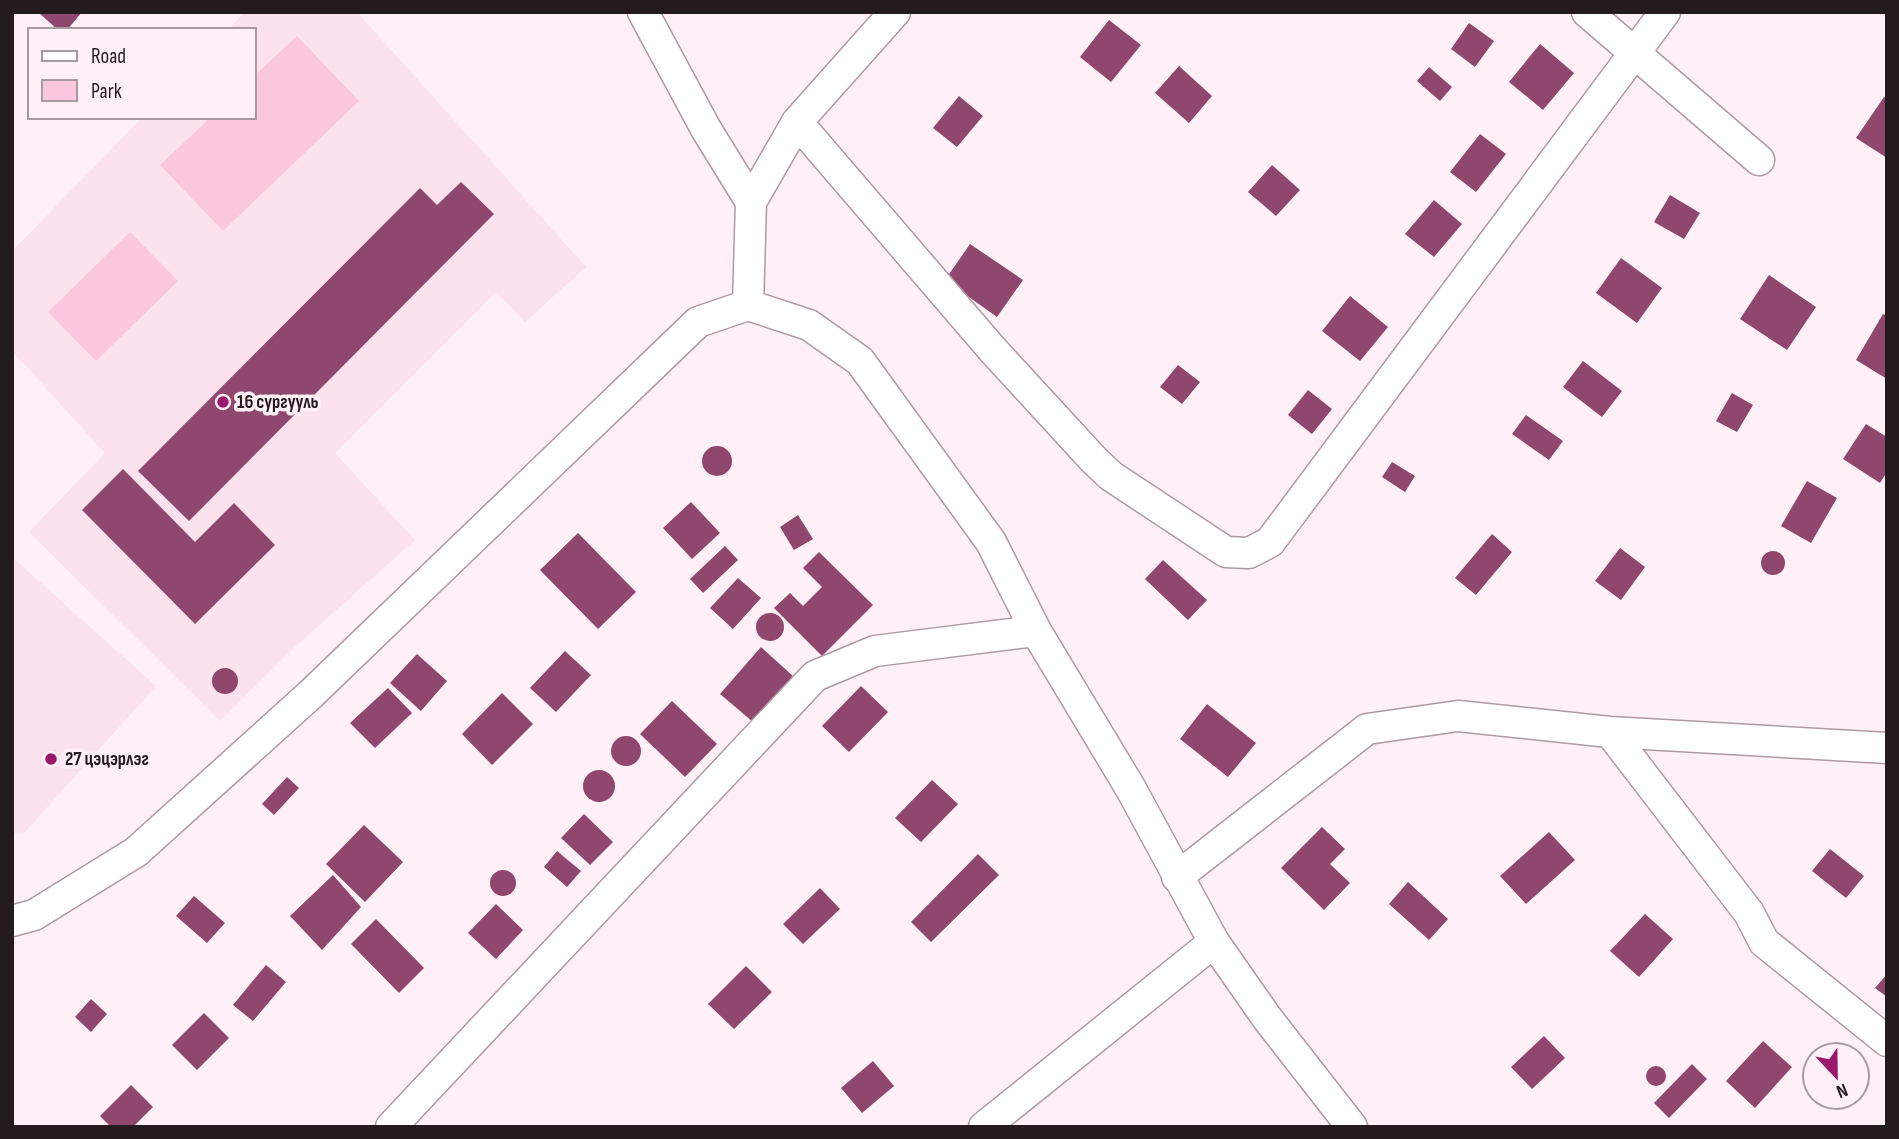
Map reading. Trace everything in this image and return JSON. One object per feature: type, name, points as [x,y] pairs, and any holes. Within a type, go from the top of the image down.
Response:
[{"type":"street","points":[[643,12],[706,129],[751,202]]},
{"type":"street","points":[[748,304],[751,202],[797,122],[895,12]]},
{"type":"street","points":[[1587,12],[1759,160]]},
{"type":"street","points":[[797,122],[983,339],[1094,460],[1111,476],[1226,552],[1249,553],[1270,542],[1665,12]]},
{"type":"street","points":[[12,921],[34,915],[136,852],[311,694],[698,322],[748,304],[809,325],[860,361],[991,542],[1037,631],[1131,789],[1214,943],[1267,1018],[1352,1127]]},
{"type":"street","points":[[391,1127],[815,676],[875,651],[1037,631]]},
{"type":"street","points":[[1177,877],[1367,729],[1458,716],[1609,732],[1887,748]]},
{"type":"street","points":[[1609,732],[1749,914],[1764,942],[1887,1041]]},
{"type":"street","points":[[984,1127],[1214,943]]},
{"type":"shaded area","name":"16 сургууль","points":[[245,12],[357,12],[586,267],[525,322],[496,292],[335,453],[415,540],[296,646],[220,721],[29,532],[105,453],[12,351],[12,251],[141,119],[256,119],[256,28],[230,28]]},
{"type":"shaded area","name":"27 цэцэрлэг","points":[[12,557],[156,686],[25,832],[12,833]]},
{"type":"green space","points":[[297,36],[359,101],[223,231],[160,165],[209,119],[256,119],[256,74]]},
{"type":"green space","points":[[130,232],[178,281],[96,361],[48,312]]},
{"type":"building","points":[[38,12],[82,12],[69,28],[56,28]]},
{"type":"building","points":[[1109,20],[1141,45],[1111,82],[1080,57]]},
{"type":"building","points":[[1469,23],[1494,41],[1475,67],[1451,49]]},
{"type":"building","points":[[1540,44],[1574,73],[1543,110],[1509,82]]},
{"type":"building","points":[[1179,66],[1212,96],[1189,123],[1155,93]]},
{"type":"building","points":[[1429,67],[1452,87],[1440,101],[1417,81]]},
{"type":"building","points":[[959,96],[983,116],[957,147],[933,128]]},
{"type":"building","points":[[1884,97],[1887,98],[1887,158],[1856,138]]},
{"type":"building","points":[[1480,134],[1506,154],[1476,192],[1450,172]]},
{"type":"building","points":[[1272,165],[1300,190],[1276,216],[1248,192]]},
{"type":"building","points":[[461,182],[494,214],[189,521],[138,471],[420,188],[437,205]]},
{"type":"building","points":[[1670,195],[1700,213],[1684,239],[1654,222]]},
{"type":"building","points":[[1434,200],[1462,224],[1434,257],[1405,234]]},
{"type":"building","points":[[970,244],[1023,280],[997,317],[945,280]]},
{"type":"building","points":[[1621,258],[1662,288],[1637,323],[1596,293]]},
{"type":"building","points":[[1769,275],[1816,307],[1787,350],[1740,319]]},
{"type":"building","points":[[1350,296],[1388,327],[1360,361],[1322,331]]},
{"type":"building","points":[[1883,314],[1887,316],[1887,379],[1856,360]]},
{"type":"building","points":[[1583,361],[1622,391],[1602,417],[1563,387]]},
{"type":"building","points":[[1178,365],[1200,382],[1182,404],[1160,387]]},
{"type":"building","points":[[1308,390],[1332,409],[1312,434],[1288,415]]},
{"type":"building","points":[[1732,393],[1753,405],[1737,432],[1716,421]]},
{"type":"building","points":[[1526,415],[1563,441],[1549,460],[1512,434]]},
{"type":"building","points":[[1866,424],[1887,437],[1887,472],[1880,483],[1843,459]]},
{"type":"building","points":[[717,446],[728,450],[732,461],[728,472],[717,476],[706,472],[702,461],[706,450]]},
{"type":"building","points":[[1392,462],[1415,476],[1405,492],[1382,477]]},
{"type":"building","points":[[123,469],[195,542],[234,503],[275,545],[195,624],[82,510]]},
{"type":"building","points":[[1807,481],[1837,498],[1811,543],[1781,526]]},
{"type":"building","points":[[691,502],[720,533],[692,559],[663,528]]},
{"type":"building","points":[[798,515],[813,539],[794,550],[780,527]]},
{"type":"building","points":[[578,533],[636,592],[598,629],[540,570]]},
{"type":"building","points":[[1492,534],[1512,552],[1476,595],[1455,578]]},
{"type":"building","points":[[725,546],[738,560],[703,593],[690,579]]},
{"type":"building","points":[[1620,548],[1645,567],[1621,600],[1595,581]]},
{"type":"building","points":[[1773,551],[1784,558],[1785,563],[1778,574],[1773,575],[1762,568],[1761,563],[1768,552]]},
{"type":"building","points":[[819,552],[873,605],[822,656],[774,608],[790,593],[803,606],[822,587],[803,568]]},
{"type":"building","points":[[1163,560],[1207,600],[1188,620],[1145,579]]},
{"type":"building","points":[[738,578],[761,598],[733,629],[710,608]]},
{"type":"building","points":[[770,613],[780,617],[784,627],[780,637],[770,641],[760,637],[756,627],[760,617]]},
{"type":"building","points":[[761,647],[793,676],[753,722],[720,694]]},
{"type":"building","points":[[565,651],[591,675],[556,712],[530,688]]},
{"type":"building","points":[[417,654],[447,681],[421,711],[390,683]]},
{"type":"building","points":[[225,668],[234,672],[238,681],[234,690],[225,694],[216,690],[212,681],[216,672]]},
{"type":"building","points":[[861,686],[888,712],[849,752],[822,726]]},
{"type":"building","points":[[388,688],[412,713],[375,748],[350,723]]},
{"type":"building","points":[[502,693],[533,724],[492,765],[462,734]]},
{"type":"building","points":[[672,701],[717,744],[685,777],[640,734]]},
{"type":"building","points":[[1207,704],[1256,743],[1228,777],[1180,739]]},
{"type":"building","points":[[626,736],[637,740],[641,751],[637,762],[626,766],[615,762],[611,751],[615,740]]},
{"type":"building","points":[[599,770],[610,775],[615,786],[610,797],[599,802],[588,797],[583,786],[588,775]]},
{"type":"building","points":[[287,777],[299,788],[274,815],[262,804]]},
{"type":"building","points":[[932,780],[958,804],[921,842],[895,818]]},
{"type":"building","points":[[584,814],[613,842],[590,865],[561,838]]},
{"type":"building","points":[[364,825],[403,862],[365,902],[326,864]]},
{"type":"building","points":[[1322,827],[1345,849],[1330,864],[1350,883],[1324,910],[1281,868]]},
{"type":"building","points":[[1549,832],[1575,860],[1526,904],[1500,876]]},
{"type":"building","points":[[1830,849],[1864,876],[1846,898],[1812,871]]},
{"type":"building","points":[[557,851],[581,871],[567,887],[544,867]]},
{"type":"building","points":[[978,854],[999,875],[931,942],[911,922]]},
{"type":"building","points":[[503,870],[512,874],[516,883],[512,892],[503,896],[494,892],[490,883],[494,874]]},
{"type":"building","points":[[333,875],[361,907],[322,950],[290,916]]},
{"type":"building","points":[[1408,882],[1448,919],[1429,940],[1389,904]]},
{"type":"building","points":[[820,888],[840,909],[803,944],[783,924]]},
{"type":"building","points":[[194,896],[225,923],[207,943],[176,916]]},
{"type":"building","points":[[496,904],[523,930],[496,959],[468,933]]},
{"type":"building","points":[[1645,914],[1673,939],[1639,977],[1610,951]]},
{"type":"building","points":[[376,919],[424,968],[399,993],[351,944]]},
{"type":"building","points":[[266,965],[286,982],[253,1021],[233,1005]]},
{"type":"building","points":[[746,966],[772,992],[734,1029],[708,1004]]},
{"type":"building","points":[[1887,974],[1887,997],[1875,988]]},
{"type":"building","points":[[91,999],[107,1014],[91,1032],[75,1017]]},
{"type":"building","points":[[204,1013],[229,1038],[197,1070],[172,1045]]},
{"type":"building","points":[[1544,1036],[1565,1058],[1532,1089],[1511,1067]]},
{"type":"building","points":[[1763,1041],[1792,1067],[1755,1108],[1726,1081]]},
{"type":"building","points":[[873,1061],[894,1086],[862,1113],[841,1088]]},
{"type":"building","points":[[1692,1064],[1707,1079],[1669,1118],[1654,1103]]},
{"type":"building","points":[[1652,1066],[1660,1066],[1666,1076],[1660,1086],[1652,1086],[1646,1080],[1646,1072]]},
{"type":"building","points":[[131,1085],[153,1107],[133,1127],[111,1127],[100,1116]]},
{"type":"place","name":"16 сургууль","points":[[223,402]]},
{"type":"place","name":"27 цэцэрлэг","points":[[51,759]]}]
